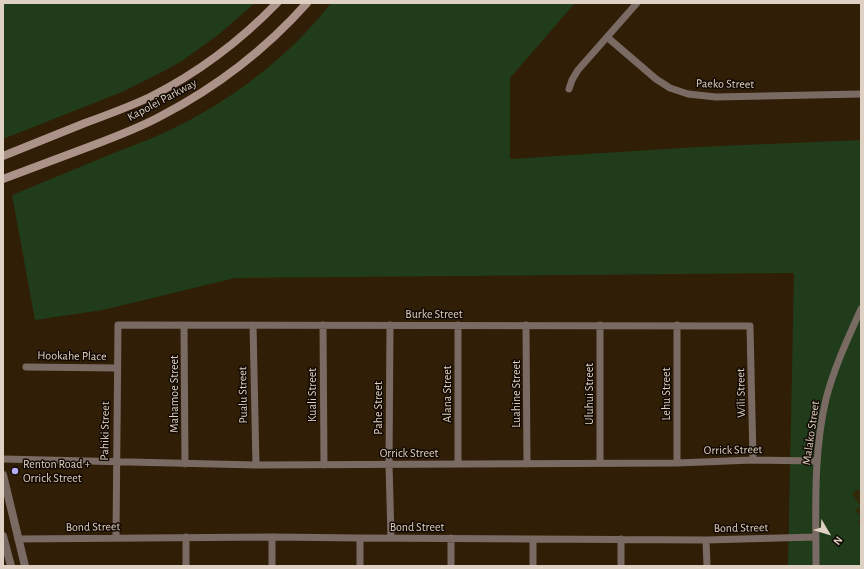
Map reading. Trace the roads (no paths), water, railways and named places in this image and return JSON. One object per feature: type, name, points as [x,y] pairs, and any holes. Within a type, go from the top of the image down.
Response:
[{"type":"main road","name":"Kapolei Parkway","points":[[3,156],[128,107],[170,86],[190,74],[228,47],[277,3]]},
{"type":"main road","name":"Kapolei Parkway","points":[[3,179],[117,136],[182,105],[242,65],[278,33],[307,3]]},
{"type":"street","points":[[569,89],[578,70],[637,3]]},
{"type":"street","name":"Paeko Street","points":[[606,37],[656,79],[670,88],[688,94],[716,97],[861,94]]},
{"type":"street","name":"Malako Street","points":[[816,566],[816,461],[821,420],[830,384],[843,349],[861,309]]},
{"type":"street","name":"Burke Street","points":[[118,325],[750,326]]},
{"type":"street","name":"Pahiki Street","points":[[116,537],[118,325]]},
{"type":"street","name":"Mahamoe Street","points":[[184,325],[185,464]]},
{"type":"street","name":"Pualu Street","points":[[253,325],[256,465]]},
{"type":"street","name":"Kuali Street","points":[[323,325],[324,465]]},
{"type":"street","name":"Pahe Street","points":[[390,325],[388,464],[391,538]]},
{"type":"street","name":"Alana Street","points":[[458,325],[458,464]]},
{"type":"street","name":"Luahine Street","points":[[526,325],[527,464]]},
{"type":"street","name":"Uluhui Street","points":[[600,325],[600,463]]},
{"type":"street","name":"Lehu Street","points":[[677,325],[677,463]]},
{"type":"street","name":"Wili Street","points":[[750,326],[753,460]]},
{"type":"street","name":"Hookahe Place","points":[[26,366],[117,368]]},
{"type":"street","name":"Orrick Street","points":[[3,459],[116,463],[256,465],[677,463],[753,460],[816,461]]},
{"type":"street","points":[[3,475],[25,566]]},
{"type":"street","points":[[3,536],[10,566]]},
{"type":"street","name":"Bond Street","points":[[18,539],[116,537],[706,540],[816,538]]},
{"type":"street","points":[[186,537],[186,566]]},
{"type":"street","points":[[272,537],[272,566]]},
{"type":"street","points":[[360,538],[360,566]]},
{"type":"street","points":[[451,538],[451,566]]},
{"type":"street","points":[[533,539],[533,566]]},
{"type":"street","points":[[621,539],[621,566]]},
{"type":"street","points":[[706,540],[707,566]]},
{"type":"place","name":"Renton Road + Orrick Street","points":[[15,471]]}]
